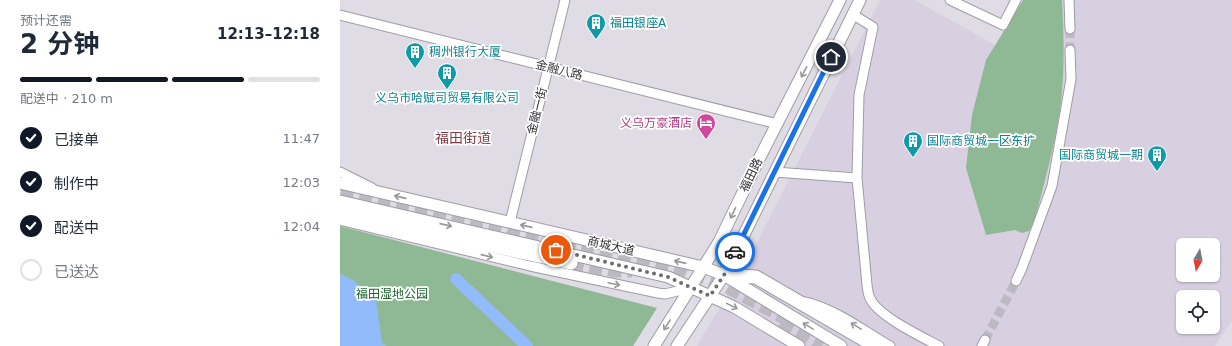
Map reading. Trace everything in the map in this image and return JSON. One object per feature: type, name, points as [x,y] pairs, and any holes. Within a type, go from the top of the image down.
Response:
[{"type":"highway","points":[[340,211],[458,239],[571,263]]},
{"type":"highway","points":[[724,275],[756,278],[875,346]]},
{"type":"main road","name":"福田路","points":[[654,346],[719,242],[840,0]]},
{"type":"main road","name":"福田路","points":[[677,346],[724,275],[860,0]]},
{"type":"main road","name":"商城大道","points":[[340,183],[703,267],[724,275],[841,346]]},
{"type":"main road","name":"商城大道","points":[[340,201],[668,277],[734,307],[799,346]]},
{"type":"street","name":"金融一街","points":[[510,222],[564,0]]},
{"type":"street","points":[[950,0],[1003,25],[1016,0]]},
{"type":"street","points":[[1069,0],[1070,29]]},
{"type":"street","points":[[852,14],[873,26],[859,95],[857,178],[867,285],[870,300],[876,307],[895,322],[939,346]]},
{"type":"street","name":"金融八路","points":[[340,15],[778,124]]},
{"type":"street","points":[[1016,281],[1052,186],[1071,79],[1070,50]]},
{"type":"street","points":[[340,172],[380,193]]},
{"type":"street","points":[[775,172],[857,178]]},
{"type":"street","points":[[340,220],[530,266],[658,294],[665,294],[690,288]]},
{"type":"street","points":[[793,299],[817,305],[831,311],[890,346]]},
{"type":"shaded area","points":[[880,0],[915,0],[997,46],[1024,0],[1232,0],[1232,321],[1215,346],[697,346],[746,264]]},
{"type":"green space","points":[[1023,0],[1062,0],[1064,55],[1060,110],[1045,180],[1034,222],[1029,231],[1022,233],[1015,230],[986,235],[966,168],[972,115],[986,60]]},
{"type":"green space","name":"福田湿地公园","points":[[340,226],[657,308],[633,346],[340,346]]},
{"type":"water","points":[[340,274],[353,280],[376,300],[382,343],[387,346],[340,346]]},
{"type":"waterway","points":[[456,279],[527,346]]},
{"type":"tunnel","points":[[1070,29],[1070,50]]},
{"type":"tunnel","points":[[340,195],[646,265]]},
{"type":"tunnel","points":[[638,257],[682,269],[727,287],[792,322]]},
{"type":"tunnel","points":[[571,263],[616,271],[632,271]]},
{"type":"tunnel","points":[[985,340],[1016,281]]},
{"type":"tunnel","points":[[782,321],[822,346]]},
{"type":"way so far","points":[[556,250],[603,260],[668,277],[710,296],[724,275],[735,252]]},
{"type":"place","name":"福田银座A","points":[[596,40]]},
{"type":"place","name":"稠州银行大厦","points":[[415,69]]},
{"type":"place","name":"义乌市哈赋司贸易有限公司","points":[[447,90]]},
{"type":"place","name":"义乌万豪酒店","points":[[706,140]]},
{"type":"place","name":"国际商贸城一区东扩","points":[[913,158]]},
{"type":"place","name":"国际商贸城一期","points":[[1157,172]]},
{"type":"district","name":"福田街道","points":[[463,138]]},
{"type":"route","points":[[735,252],[831,57]]}]
